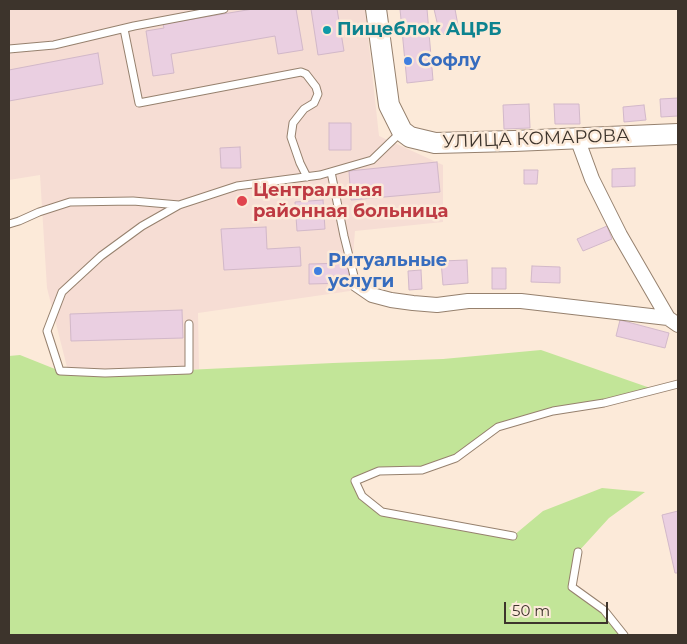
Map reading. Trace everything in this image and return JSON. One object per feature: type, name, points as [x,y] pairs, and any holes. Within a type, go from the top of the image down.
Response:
[{"type":"street","points":[[376,9],[389,105],[402,131]]},
{"type":"street","name":"УЛИЦА КОМАРОВА","points":[[402,131],[410,137],[435,143],[678,134]]},
{"type":"street","points":[[577,138],[592,179],[620,235],[673,321]]},
{"type":"street","points":[[356,284],[372,295],[413,303],[437,305],[468,301],[521,301],[673,321]]},
{"type":"lane","points":[[9,49],[54,45],[124,28],[224,9]]},
{"type":"lane","points":[[124,28],[139,103],[301,72],[306,74],[316,87],[318,94],[314,103],[304,108],[294,123],[291,137],[300,163],[308,177]]},
{"type":"lane","points":[[189,324],[189,370],[105,373],[60,371],[47,331],[62,292],[101,256],[142,226],[179,205],[237,186],[320,175],[372,160],[402,131]]},
{"type":"lane","points":[[331,172],[356,284]]},
{"type":"lane","points":[[9,224],[70,202],[133,201],[179,205]]},
{"type":"lane","points":[[513,536],[382,512],[362,496],[355,481],[379,471],[422,470],[456,458],[498,427],[553,410],[604,404],[678,384]]},
{"type":"lane","points":[[578,552],[572,587],[604,610],[624,635]]},
{"type":"shaded area","name":"Центральная районная больница","points":[[9,9],[365,9],[379,136],[443,165],[443,222],[355,231],[350,291],[198,313],[199,369],[68,371],[47,288],[40,175],[9,180]]},
{"type":"green space","points":[[541,350],[656,390],[553,411],[498,427],[456,458],[422,470],[379,471],[355,481],[362,496],[382,512],[513,536],[543,511],[602,488],[645,492],[609,518],[578,552],[572,587],[604,610],[624,635],[9,635],[9,356],[20,355],[60,371],[186,370],[443,359]]},
{"type":"building","points":[[253,9],[296,9],[303,50],[278,54],[275,36],[171,54],[174,73],[153,76],[146,31],[164,28],[163,24]]},
{"type":"building","name":"Пищеблок АЦРБ","points":[[311,9],[337,9],[344,51],[318,55]]},
{"type":"building","points":[[400,9],[427,9],[433,80],[407,83]]},
{"type":"building","points":[[434,9],[455,9],[459,31],[440,35]]},
{"type":"building","points":[[98,53],[103,84],[9,101],[9,70]]},
{"type":"building","points":[[678,98],[678,116],[661,117],[660,99]]},
{"type":"building","points":[[529,104],[530,128],[504,129],[503,105]]},
{"type":"building","points":[[554,104],[579,104],[580,124],[555,124]]},
{"type":"building","points":[[644,105],[646,120],[624,122],[623,107]]},
{"type":"building","points":[[329,123],[351,123],[351,150],[329,150]]},
{"type":"building","points":[[240,147],[241,168],[221,168],[220,148]]},
{"type":"building","points":[[437,162],[440,192],[351,200],[349,171]]},
{"type":"building","points":[[635,168],[635,186],[612,187],[612,169]]},
{"type":"building","points":[[524,170],[538,170],[537,184],[524,184]]},
{"type":"building","points":[[323,200],[325,229],[297,231],[295,202]]},
{"type":"building","points":[[607,226],[612,239],[583,251],[577,239]]},
{"type":"building","points":[[266,227],[267,249],[300,247],[301,266],[224,270],[221,229]]},
{"type":"building","points":[[467,260],[468,283],[443,285],[441,261]]},
{"type":"building","points":[[349,263],[349,283],[309,284],[309,264]]},
{"type":"building","points":[[532,266],[560,267],[560,283],[531,282]]},
{"type":"building","points":[[492,268],[506,268],[506,289],[492,289]]},
{"type":"building","points":[[421,270],[422,289],[409,290],[408,271]]},
{"type":"building","points":[[182,310],[183,338],[71,341],[70,314]]},
{"type":"building","points":[[620,320],[669,333],[665,348],[616,336]]},
{"type":"building","points":[[678,511],[678,573],[675,573],[662,515]]},
{"type":"place","name":"Пищеблок АЦРБ","points":[[327,30]]},
{"type":"place","name":"Софлу","points":[[408,61]]},
{"type":"place","name":"Центральная районная больница","points":[[242,201]]},
{"type":"place","name":"Ритуальные услуги","points":[[318,271]]}]
